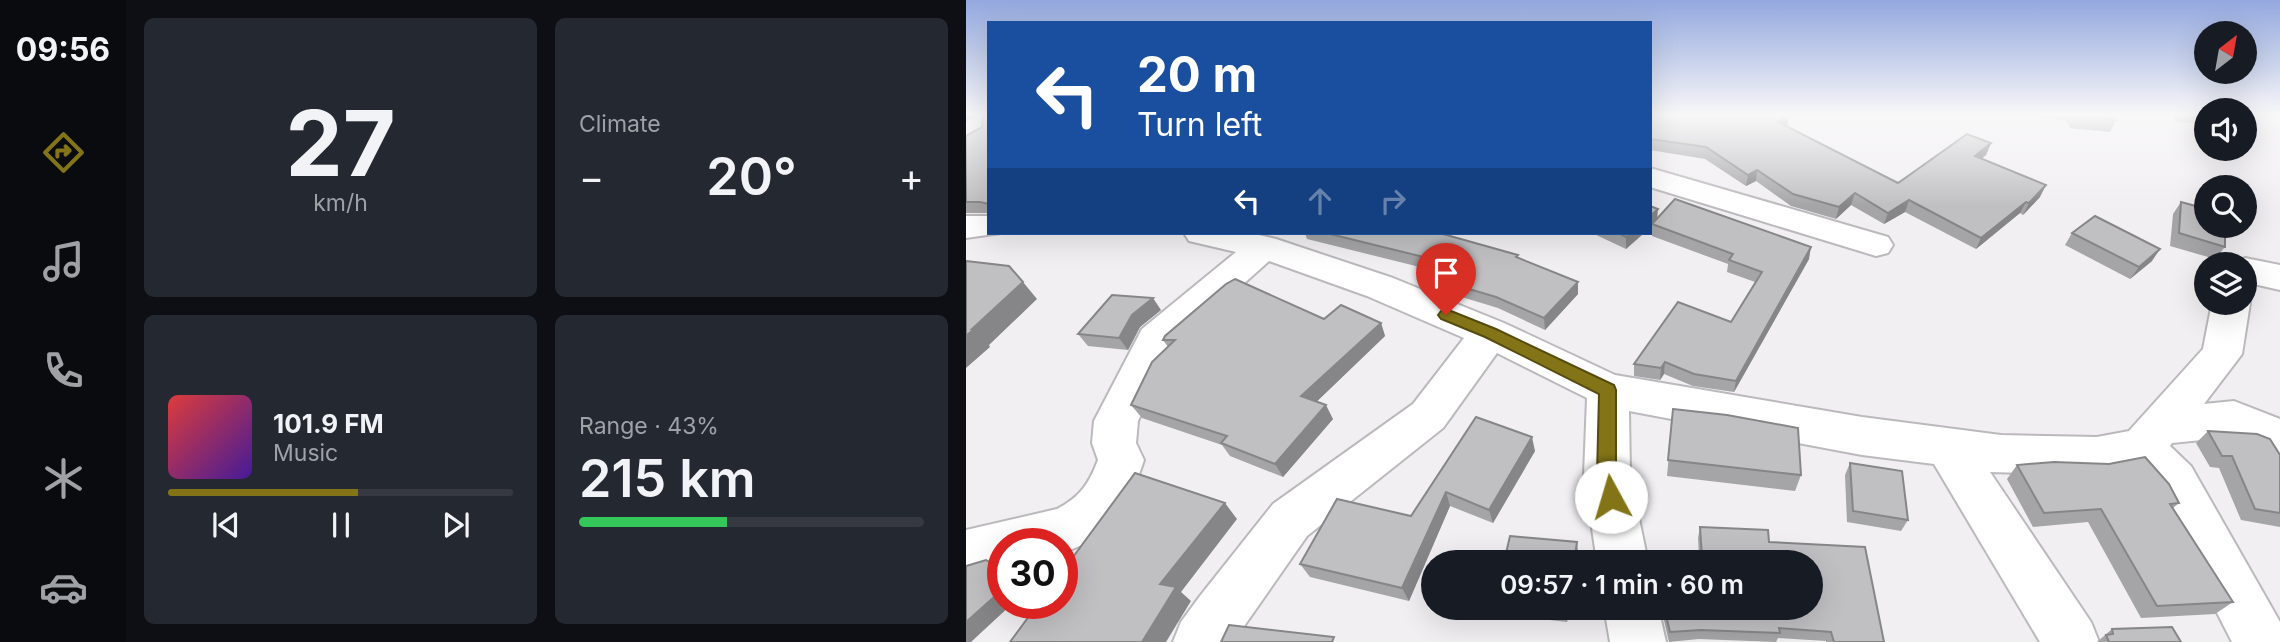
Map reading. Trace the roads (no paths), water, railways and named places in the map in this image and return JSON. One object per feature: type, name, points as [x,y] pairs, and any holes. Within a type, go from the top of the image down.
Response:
[{"type":"street","points":[[1652,178],[1877,245]]},
{"type":"street","points":[[966,227],[987,226]]},
{"type":"street","points":[[1210,235],[1264,247],[1380,287],[1490,333],[1608,390],[1862,436],[2001,454],[2096,456],[2151,436],[2234,419],[2280,439]]},
{"type":"street","points":[[966,554],[975,549],[1040,536],[1073,526],[1093,514],[1106,498],[1121,460],[1114,443],[1116,421],[1156,338],[1264,247]]},
{"type":"street","points":[[2257,272],[2280,278]]},
{"type":"street","points":[[2151,436],[2222,354],[2229,315]]},
{"type":"street","points":[[1201,642],[1290,520],[1428,416],[1490,333]]},
{"type":"street","points":[[2207,372],[2234,419]]},
{"type":"street","points":[[1608,390],[1607,475],[1621,550]]},
{"type":"street","points":[[2151,436],[2261,642]]},
{"type":"street","points":[[1948,447],[2071,642]]},
{"type":"street","points":[[1634,620],[1638,642]]}]
